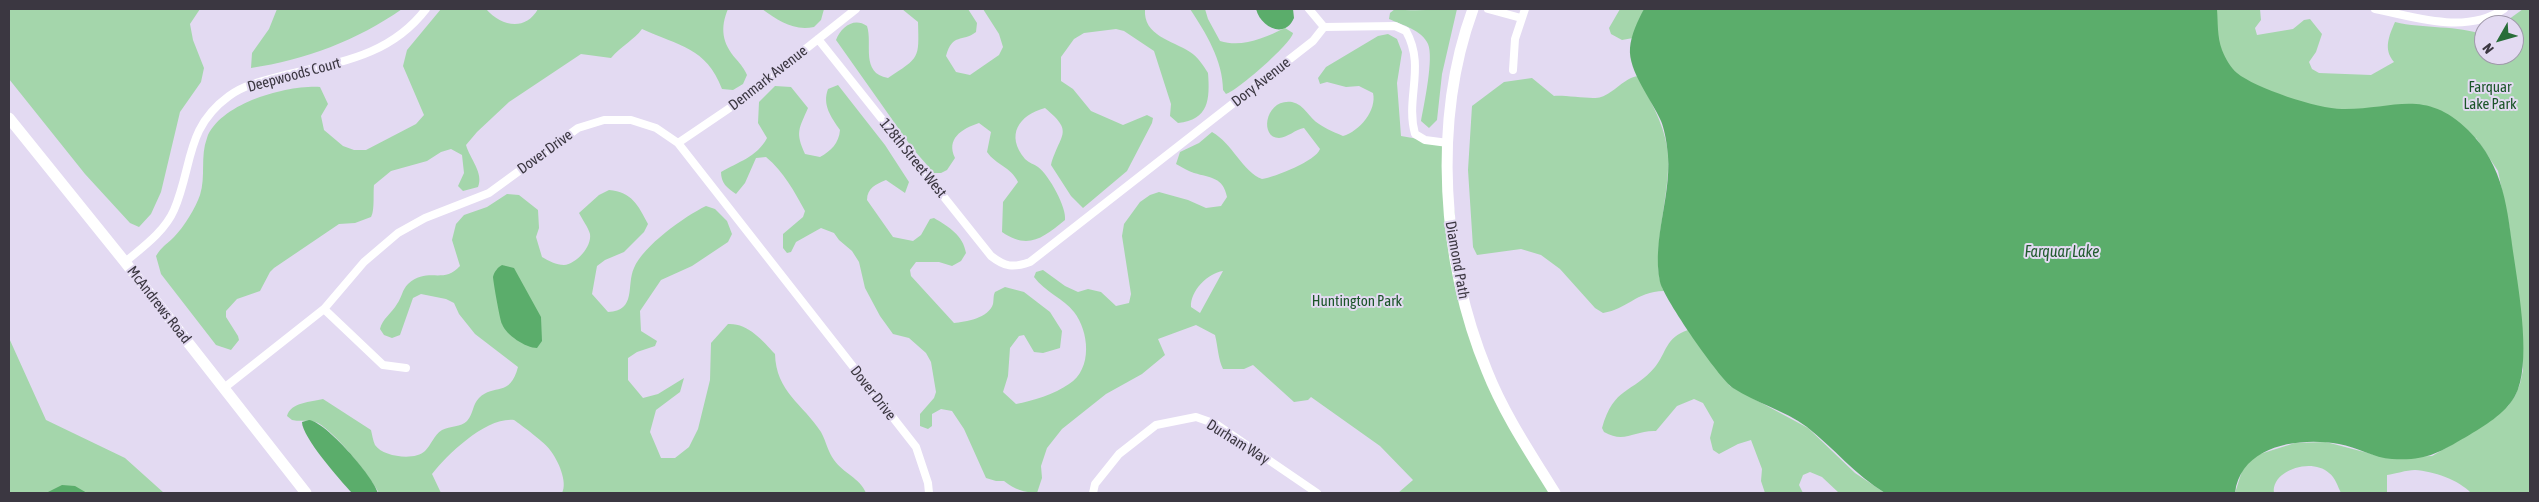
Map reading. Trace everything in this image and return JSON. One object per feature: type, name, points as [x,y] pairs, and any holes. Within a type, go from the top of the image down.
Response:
[{"type":"street","name":"Deepwoods Court","points":[[125,262],[161,229],[174,211],[183,183],[189,152],[199,129],[211,111],[229,96],[247,86],[357,58],[399,37],[426,9]]},
{"type":"street","name":"Denmark Avenue","points":[[678,143],[740,101],[856,9]]},
{"type":"street","points":[[1309,9],[1324,27],[1395,26],[1406,31],[1416,53],[1411,120],[1415,134],[1425,140],[1448,142]]},
{"type":"street","name":"Diamond Path","points":[[1473,9],[1455,80],[1448,142],[1448,206],[1454,260],[1466,313],[1487,372],[1520,436],[1555,493]]},
{"type":"street","points":[[1488,9],[1521,18]]},
{"type":"street","points":[[1513,70],[1514,44],[1525,9]]},
{"type":"street","points":[[2375,9],[2446,23],[2474,22],[2504,9]]},
{"type":"street","name":"Dory Avenue","points":[[1015,267],[1030,262],[1313,42],[1324,27]]},
{"type":"street","name":"128th Street West","points":[[818,39],[991,256],[1003,265],[1015,267]]},
{"type":"street","name":"McAndrews Road","points":[[9,118],[125,262],[306,493]]},
{"type":"street","name":"Dover Drive","points":[[224,388],[324,309],[364,262],[398,233],[425,218],[488,193],[578,128],[604,120],[631,120],[656,128],[678,143],[916,447],[928,483],[929,493]]},
{"type":"street","points":[[324,309],[383,364],[406,368]]},
{"type":"street","name":"Durham Way","points":[[1093,493],[1095,484],[1119,454],[1156,425],[1196,417],[1216,424],[1317,493]]},
{"type":"green space","points":[[9,9],[200,9],[190,24],[193,40],[204,68],[201,82],[180,112],[161,192],[151,214],[139,227],[130,223],[85,174],[9,79]]},
{"type":"green space","points":[[277,9],[402,9],[367,30],[330,47],[291,60],[251,68],[252,53],[269,29]]},
{"type":"green space","points":[[441,9],[486,9],[506,23],[520,24],[533,16],[538,9],[728,9],[723,29],[725,41],[747,75],[743,84],[733,90],[722,89],[708,64],[699,56],[679,44],[642,29],[611,58],[581,54],[509,102],[466,145],[478,171],[478,187],[463,191],[458,186],[464,173],[462,155],[451,149],[441,152],[427,161],[391,171],[374,185],[371,217],[355,223],[339,224],[274,268],[260,291],[237,299],[226,311],[226,317],[239,340],[231,350],[216,345],[161,274],[156,256],[182,228],[198,200],[203,181],[205,145],[214,126],[240,106],[256,99],[290,89],[320,87],[328,104],[321,116],[324,130],[343,146],[354,150],[366,150],[416,124],[424,115],[403,66],[407,50]]},
{"type":"green space","points":[[762,9],[824,9],[821,20],[814,27],[799,28],[786,24]]},
{"type":"green space","points":[[902,9],[968,9],[977,23],[976,32],[955,41],[946,56],[956,72],[970,75],[999,55],[1003,47],[999,34],[983,9],[1145,9],[1146,18],[1154,31],[1193,54],[1200,61],[1208,73],[1208,99],[1202,113],[1196,118],[1178,123],[1170,116],[1171,104],[1154,51],[1124,31],[1116,29],[1084,33],[1074,39],[1061,57],[1061,81],[1073,89],[1091,111],[1123,125],[1147,115],[1153,118],[1152,123],[1127,171],[1083,208],[1071,196],[1051,165],[1063,134],[1060,123],[1045,108],[1036,111],[1022,121],[1016,134],[1019,150],[1025,159],[1038,167],[1052,184],[1063,208],[1065,220],[1050,232],[1035,240],[1020,240],[1002,232],[1003,202],[1018,182],[1011,173],[987,152],[991,132],[979,123],[966,128],[954,140],[952,145],[955,158],[947,170],[941,173],[934,173],[913,149],[836,40],[845,27],[853,23],[862,23],[867,26],[871,64],[879,75],[888,78],[912,61],[917,50],[918,22]]},
{"type":"green space","points":[[1190,9],[1205,9],[1208,19],[1220,41],[1228,43],[1253,41],[1285,28],[1293,33],[1283,47],[1263,66],[1241,85],[1226,94],[1223,90],[1217,58]]},
{"type":"green space","points":[[1395,9],[1457,9],[1442,74],[1437,120],[1429,128],[1421,121],[1430,60],[1428,44],[1421,35],[1389,19],[1390,13]]},
{"type":"green space","points":[[1620,9],[1644,9],[1633,38],[1622,40],[1611,34],[1609,28]]},
{"type":"green space","name":"Farquar Lake Park","points":[[2208,9],[2260,9],[2261,20],[2255,28],[2257,35],[2293,29],[2304,20],[2310,19],[2322,34],[2316,52],[2309,62],[2312,69],[2319,73],[2371,75],[2394,62],[2389,52],[2388,42],[2395,22],[2474,32],[2474,65],[2524,65],[2524,15],[2515,15],[2523,9],[2530,9],[2530,493],[2471,493],[2460,484],[2445,477],[2415,470],[2387,475],[2387,493],[2341,493],[2331,475],[2321,468],[2303,466],[2285,473],[2279,478],[2275,485],[2274,493],[2235,493],[2242,471],[2248,461],[2260,454],[2295,443],[2326,442],[2387,458],[2432,456],[2463,438],[2508,406],[2520,384],[2523,370],[2523,343],[2509,225],[2498,171],[2476,138],[2325,121],[2221,72]]},
{"type":"green space","name":"Huntington Park","points":[[1388,34],[1397,39],[1402,52],[1397,83],[1401,136],[1447,144],[1463,291],[1494,383],[1556,493],[1398,493],[1413,480],[1380,446],[1311,397],[1308,400],[1294,402],[1253,365],[1244,369],[1223,369],[1215,335],[1196,325],[1158,339],[1165,355],[1142,374],[1106,394],[1062,429],[1047,448],[1041,466],[1042,478],[1037,493],[1020,490],[1004,481],[986,478],[964,429],[952,411],[941,409],[932,414],[932,426],[928,429],[920,426],[920,414],[934,398],[936,392],[931,362],[926,353],[909,338],[893,334],[880,316],[865,288],[859,262],[852,251],[834,233],[821,228],[796,242],[791,252],[787,253],[783,248],[783,234],[803,217],[805,211],[783,175],[766,157],[756,158],[745,183],[736,194],[725,185],[721,176],[721,172],[753,154],[763,145],[767,138],[758,123],[759,102],[775,86],[791,87],[808,108],[799,131],[805,154],[820,157],[828,152],[836,143],[840,130],[828,111],[826,95],[828,89],[838,85],[885,145],[909,182],[905,193],[886,180],[873,187],[867,196],[867,200],[893,237],[913,241],[921,235],[930,219],[934,218],[959,236],[962,241],[966,253],[961,261],[952,266],[939,262],[916,262],[910,270],[911,276],[954,323],[964,322],[987,313],[993,304],[995,292],[1005,287],[1024,292],[1050,312],[1062,331],[1060,348],[1043,353],[1034,352],[1024,335],[1019,336],[1010,348],[1008,376],[1003,392],[1016,404],[1022,403],[1050,394],[1069,384],[1077,377],[1085,360],[1085,339],[1079,320],[1070,307],[1038,282],[1034,277],[1036,272],[1043,270],[1065,286],[1078,292],[1088,289],[1101,292],[1116,306],[1129,303],[1131,294],[1122,236],[1124,224],[1140,202],[1150,195],[1159,192],[1188,200],[1206,208],[1221,206],[1227,197],[1223,186],[1215,179],[1192,172],[1176,164],[1180,152],[1199,143],[1212,132],[1226,143],[1249,170],[1262,179],[1285,172],[1303,163],[1317,154],[1320,149],[1304,128],[1282,138],[1273,136],[1267,126],[1271,112],[1283,102],[1292,102],[1304,109],[1319,124],[1337,134],[1343,136],[1355,130],[1370,113],[1374,100],[1373,93],[1359,86],[1346,87],[1327,82],[1320,84],[1318,78],[1326,67],[1378,36]],"holes":[[[1223,271],[1200,313],[1191,307],[1193,295],[1206,279],[1217,272]]]},
{"type":"green space","points":[[1638,76],[1659,119],[1667,147],[1667,182],[1658,260],[1664,291],[1646,294],[1619,308],[1603,313],[1595,308],[1560,269],[1541,255],[1521,249],[1477,255],[1473,247],[1468,170],[1472,106],[1504,82],[1532,78],[1554,96],[1597,98],[1606,95],[1633,77]]},
{"type":"green space","points":[[609,190],[623,193],[629,197],[637,205],[648,224],[644,232],[624,252],[605,260],[597,266],[592,294],[608,312],[617,311],[627,302],[634,268],[646,250],[687,217],[706,206],[715,209],[727,221],[732,234],[728,242],[692,266],[661,280],[640,311],[641,331],[657,341],[655,346],[637,352],[628,358],[628,380],[643,398],[658,394],[684,378],[680,392],[656,410],[650,432],[661,458],[675,458],[689,447],[698,429],[710,380],[711,343],[728,324],[735,324],[754,333],[775,354],[780,378],[785,388],[821,432],[834,460],[860,483],[866,493],[562,493],[564,488],[563,477],[553,454],[544,443],[514,420],[492,424],[480,430],[468,438],[448,457],[432,474],[441,493],[379,493],[352,455],[325,428],[315,422],[292,420],[287,416],[289,411],[297,405],[323,399],[371,430],[375,445],[379,449],[392,455],[407,457],[425,451],[442,430],[467,421],[479,398],[490,391],[511,383],[518,367],[475,334],[459,314],[454,303],[446,299],[421,294],[413,298],[400,335],[392,338],[384,335],[380,329],[381,325],[397,304],[406,286],[422,276],[448,274],[460,266],[452,240],[456,224],[464,215],[487,207],[507,194],[519,195],[538,210],[539,228],[536,237],[542,257],[558,264],[569,264],[582,254],[590,239],[589,231],[579,213],[599,195]]},
{"type":"green space","points":[[1688,330],[1730,386],[1808,428],[1855,473],[1885,493],[1839,493],[1822,477],[1810,472],[1803,475],[1799,485],[1803,493],[1765,493],[1761,481],[1762,469],[1751,440],[1738,444],[1719,454],[1713,450],[1710,438],[1714,422],[1703,403],[1694,399],[1677,406],[1656,431],[1642,432],[1624,437],[1604,432],[1602,428],[1607,414],[1618,397],[1647,376],[1655,367],[1671,341],[1680,333]]},
{"type":"green space","points":[[9,338],[46,420],[125,458],[164,493],[9,493]]},
{"type":"water","points":[[1256,9],[1293,9],[1294,18],[1285,28],[1274,28],[1268,26],[1263,21]]},
{"type":"water","name":"Farquar Lake","points":[[1644,9],[2217,9],[2218,35],[2223,53],[2228,63],[2246,79],[2287,97],[2331,108],[2342,109],[2408,104],[2437,109],[2452,117],[2468,130],[2480,144],[2490,159],[2502,190],[2519,290],[2523,328],[2523,367],[2515,396],[2500,414],[2487,424],[2431,455],[2414,459],[2385,458],[2346,445],[2323,442],[2290,444],[2274,448],[2248,464],[2240,477],[2235,493],[1885,493],[1854,470],[1807,427],[1733,388],[1705,355],[1664,291],[1660,282],[1658,248],[1668,181],[1667,144],[1661,121],[1641,85],[1630,57],[1632,38]]},
{"type":"water","points":[[502,265],[514,268],[541,317],[542,341],[537,348],[527,346],[517,340],[502,324],[493,277],[496,270]]},
{"type":"water","points":[[309,420],[317,423],[337,439],[368,475],[378,493],[352,493],[322,458],[308,438],[302,422]]},
{"type":"water","points":[[62,485],[75,486],[87,493],[46,493]]}]
